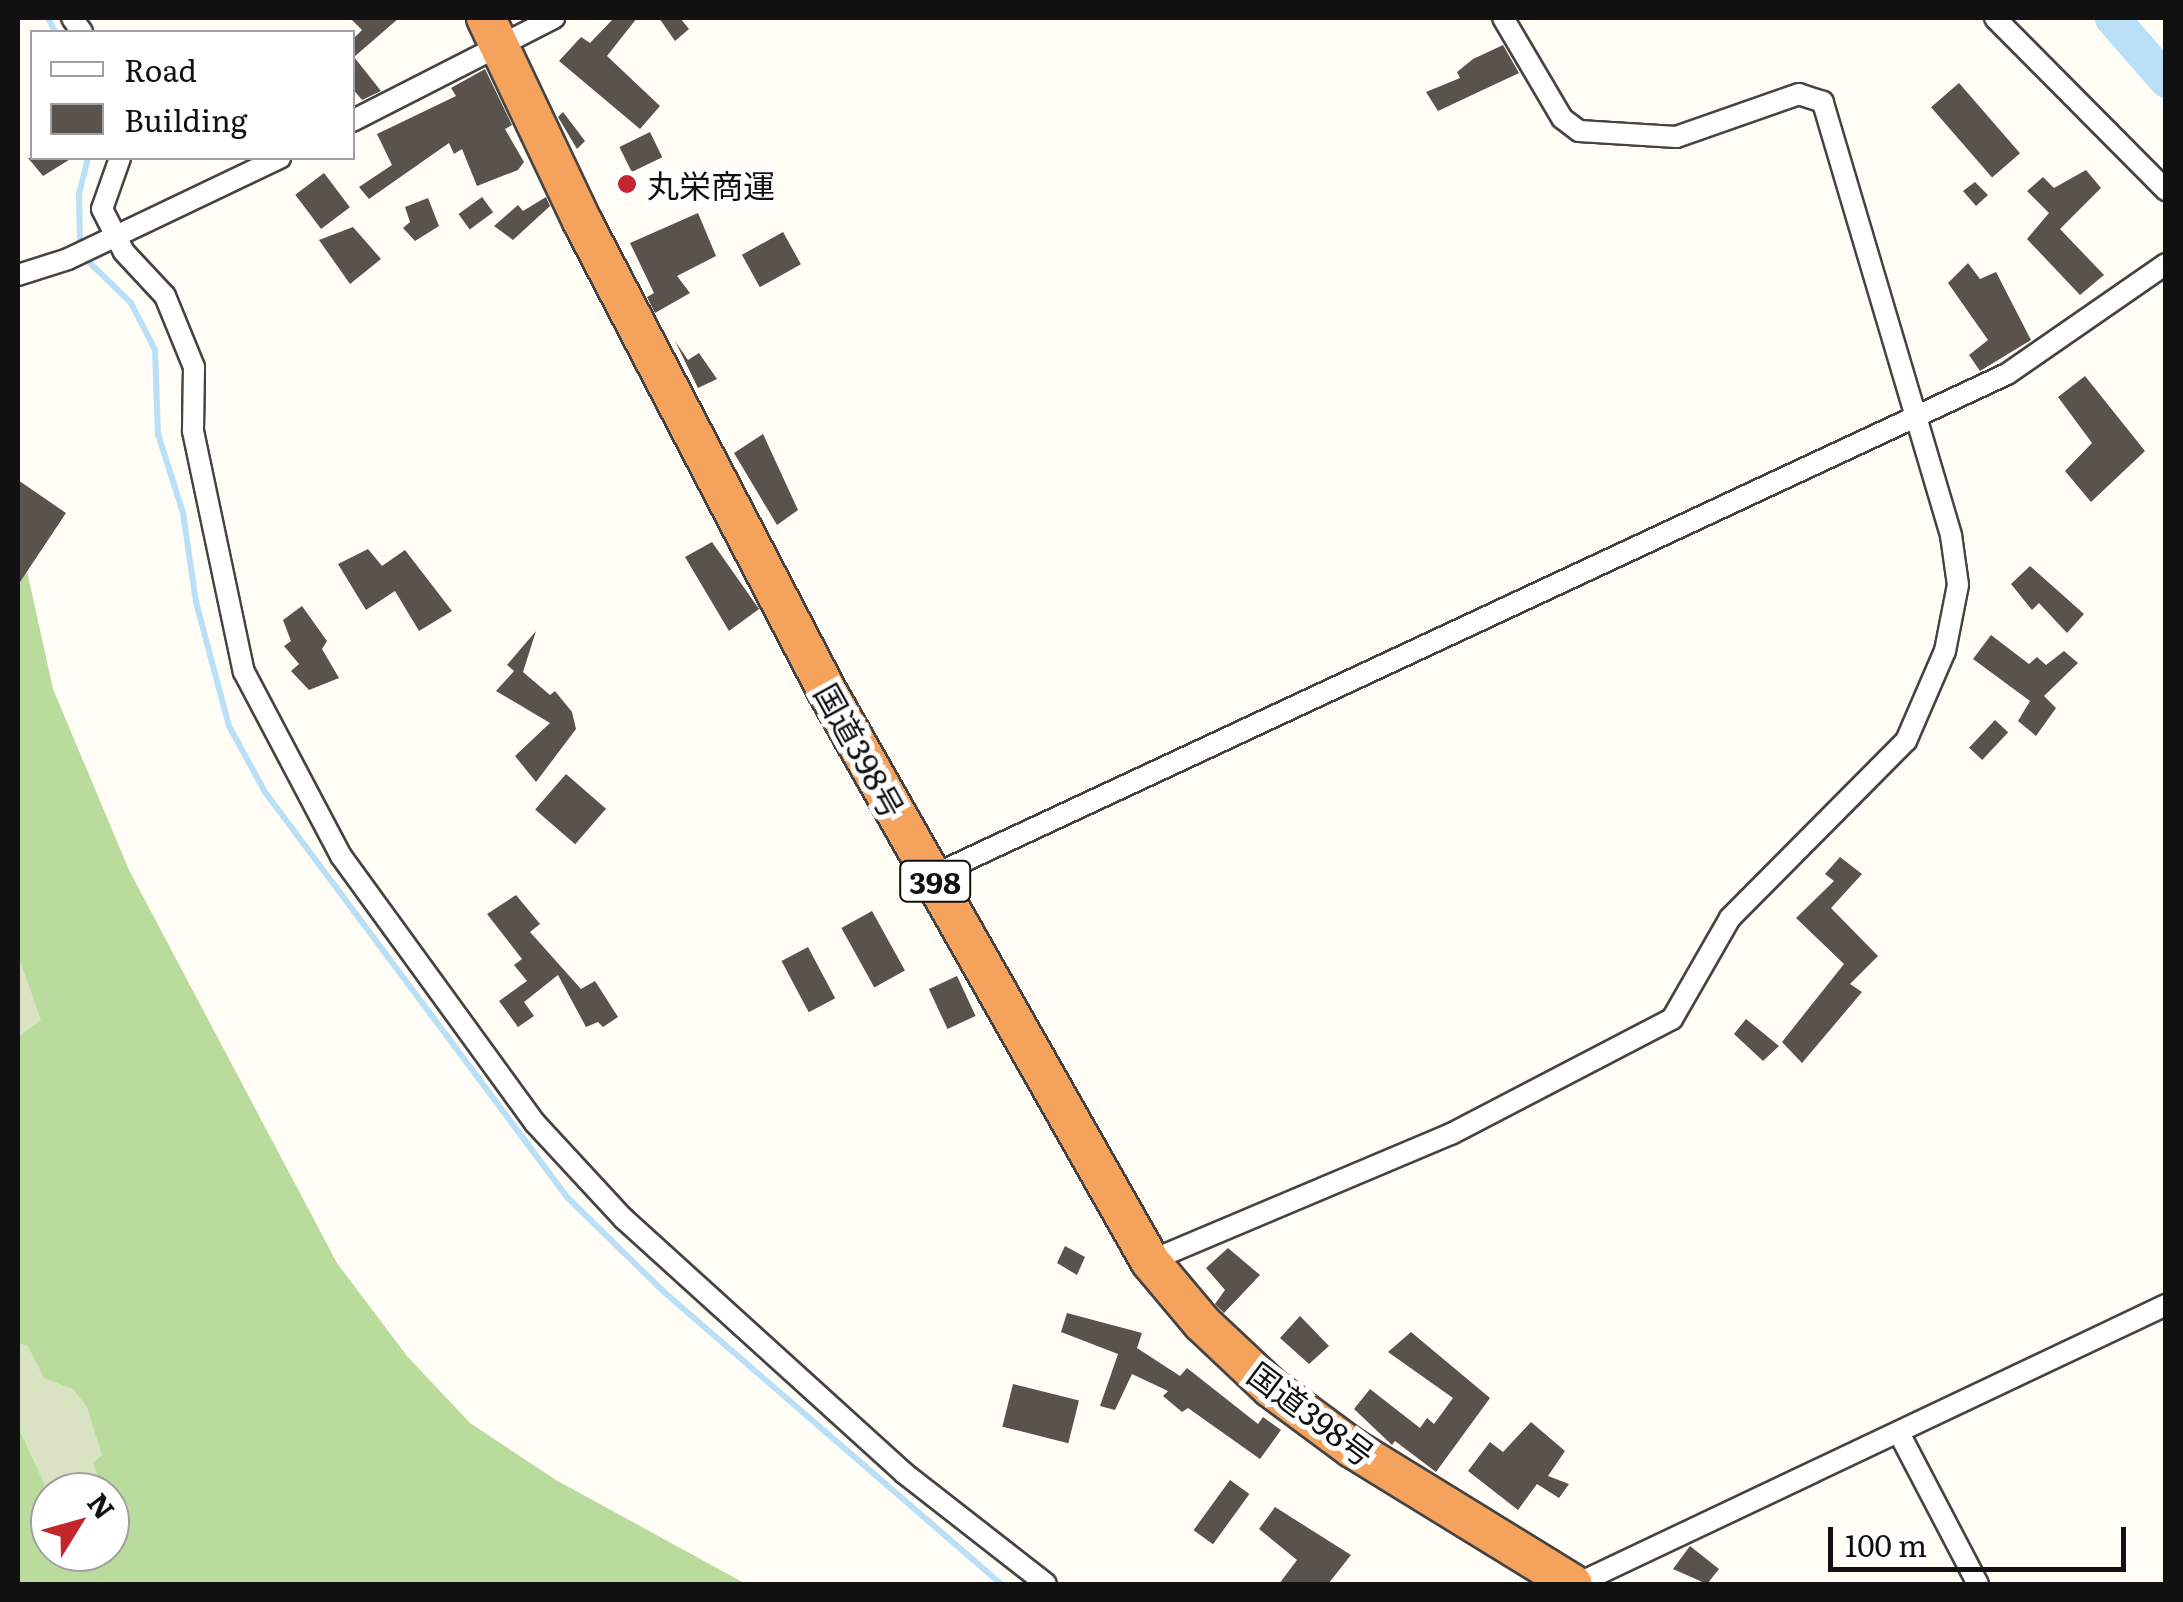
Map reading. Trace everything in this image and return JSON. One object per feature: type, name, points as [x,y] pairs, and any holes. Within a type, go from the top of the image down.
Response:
[{"type":"highway","name":"国道398号","points":[[493,32],[655,361],[932,876],[1150,1261],[1202,1323],[1271,1388],[1352,1448],[1575,1584]]},
{"type":"street","points":[[355,119],[493,32],[554,18]]},
{"type":"street","points":[[1150,1261],[1451,1134],[1672,1019],[1730,918],[1886,769],[1921,716],[1946,651],[1958,584],[1939,483],[1823,102],[1800,94],[1676,137],[1589,134],[1562,118],[1503,18]]},
{"type":"street","points":[[1994,18],[2166,190]]},
{"type":"street","points":[[119,160],[102,209],[104,239],[176,315],[194,367],[193,431],[244,672],[341,856],[535,1123],[624,1219],[904,1473],[1046,1584]]},
{"type":"street","points":[[18,275],[71,257],[276,160]]},
{"type":"street","points":[[932,876],[1918,416],[2029,360],[2166,264]]},
{"type":"street","points":[[1575,1584],[2166,1306]]},
{"type":"street","points":[[1900,1434],[1978,1584]]},
{"type":"green space","points":[[18,530],[53,689],[129,870],[337,1263],[407,1356],[470,1423],[556,1480],[746,1584],[18,1584]]},
{"type":"green space","points":[[18,955],[41,1020],[18,1037]]},
{"type":"green space","points":[[18,1343],[28,1346],[44,1378],[73,1389],[87,1407],[102,1455],[93,1463],[96,1472],[39,1472],[18,1427]]},
{"type":"building","points":[[350,18],[399,18],[355,56],[355,37],[362,30]]},
{"type":"building","points":[[614,18],[637,18],[607,56],[660,106],[640,129],[559,61],[581,37],[590,43]]},
{"type":"building","points":[[659,18],[680,18],[689,29],[675,41]]},
{"type":"building","points":[[1503,45],[1519,73],[1438,111],[1426,92],[1460,78],[1457,72],[1473,59]]},
{"type":"building","points":[[355,58],[381,91],[362,100],[355,92]]},
{"type":"building","points":[[485,69],[512,125],[505,129],[524,162],[518,170],[477,186],[462,149],[454,154],[449,143],[369,199],[359,187],[392,165],[377,134],[456,96],[451,88]]},
{"type":"building","points":[[1959,83],[2020,153],[1992,177],[1931,107]]},
{"type":"building","points":[[563,112],[585,141],[577,149],[558,117]]},
{"type":"building","points":[[650,132],[662,157],[632,172],[619,147]]},
{"type":"building","points":[[28,158],[69,160],[43,176]]},
{"type":"building","points":[[2086,170],[2101,188],[2060,229],[2104,275],[2080,295],[2027,239],[2049,213],[2027,191],[2043,177],[2054,188]]},
{"type":"building","points":[[324,173],[350,207],[321,229],[295,195]]},
{"type":"building","points":[[1975,182],[1988,195],[1976,206],[1963,191]]},
{"type":"building","points":[[482,197],[493,212],[470,229],[459,214]]},
{"type":"building","points":[[546,197],[550,206],[513,240],[494,226],[518,205],[523,211]]},
{"type":"building","points":[[428,198],[439,226],[415,241],[403,228],[410,222],[405,207]]},
{"type":"building","points":[[698,213],[716,256],[677,276],[690,293],[655,313],[647,297],[654,293],[630,243]]},
{"type":"building","points":[[353,227],[381,259],[350,284],[319,240]]},
{"type":"building","points":[[783,232],[801,264],[760,287],[742,255]]},
{"type":"building","points":[[1968,263],[1980,279],[1996,272],[2031,340],[1980,371],[1969,355],[1988,340],[1948,283]]},
{"type":"building","points":[[675,341],[688,360],[699,353],[717,379],[698,388]]},
{"type":"building","points":[[2085,376],[2145,451],[2091,502],[2065,471],[2092,443],[2058,397]]},
{"type":"building","points":[[763,434],[798,510],[777,525],[734,453]]},
{"type":"building","points":[[18,480],[66,513],[18,585]]},
{"type":"building","points":[[712,542],[759,609],[729,631],[685,557]]},
{"type":"building","points":[[368,549],[382,566],[405,550],[452,611],[419,631],[395,591],[366,610],[338,564]]},
{"type":"building","points":[[2030,566],[2084,614],[2067,633],[2039,603],[2032,610],[2011,584]]},
{"type":"building","points":[[302,606],[327,641],[322,649],[339,678],[309,690],[291,671],[299,664],[284,646],[291,641],[283,620]]},
{"type":"building","points":[[536,631],[523,672],[550,695],[555,691],[572,712],[576,729],[536,782],[515,756],[550,723],[496,691],[514,671],[507,665]]},
{"type":"building","points":[[1991,635],[2029,664],[2037,657],[2046,665],[2064,651],[2078,663],[2044,696],[2056,708],[2036,736],[2018,721],[2030,701],[1973,659]]},
{"type":"building","points":[[1995,720],[2008,732],[1982,760],[1969,748]]},
{"type":"building","points":[[566,774],[606,809],[575,844],[535,809]]},
{"type":"building","points":[[1840,857],[1862,874],[1831,908],[1878,956],[1850,984],[1862,992],[1802,1063],[1782,1042],[1844,964],[1796,918],[1834,881],[1825,874]]},
{"type":"building","points":[[516,895],[540,924],[530,932],[581,989],[595,981],[618,1017],[603,1027],[598,1022],[586,1027],[558,975],[524,1002],[534,1016],[518,1027],[499,1001],[527,981],[514,965],[522,959],[487,914]]},
{"type":"building","points":[[872,911],[905,970],[874,987],[841,928]]},
{"type":"building","points":[[808,947],[835,998],[809,1012],[782,961]]},
{"type":"building","points":[[957,976],[976,1016],[947,1029],[929,989]]},
{"type":"building","points":[[1746,1019],[1779,1046],[1763,1061],[1734,1034]]},
{"type":"building","points":[[1065,1246],[1085,1257],[1077,1275],[1057,1263]]},
{"type":"building","points":[[1228,1248],[1260,1275],[1224,1313],[1215,1304],[1225,1290],[1206,1268]]},
{"type":"building","points":[[1067,1313],[1142,1333],[1137,1348],[1180,1376],[1187,1368],[1258,1424],[1263,1417],[1281,1430],[1260,1459],[1188,1408],[1182,1412],[1163,1396],[1168,1391],[1132,1374],[1115,1410],[1100,1406],[1118,1354],[1061,1332]]},
{"type":"building","points":[[1300,1316],[1329,1346],[1309,1364],[1280,1338]]},
{"type":"building","points":[[1411,1332],[1490,1398],[1436,1472],[1395,1441],[1392,1445],[1354,1409],[1370,1389],[1420,1428],[1427,1418],[1434,1424],[1453,1398],[1388,1352]]},
{"type":"building","points":[[1013,1384],[1079,1400],[1068,1443],[1002,1427]]},
{"type":"building","points":[[1531,1422],[1565,1451],[1548,1476],[1569,1484],[1559,1498],[1537,1484],[1518,1510],[1468,1471],[1490,1442],[1503,1452]]},
{"type":"building","points":[[1230,1480],[1249,1494],[1213,1544],[1194,1530]]},
{"type":"building","points":[[1275,1507],[1351,1555],[1328,1584],[1279,1584],[1297,1560],[1259,1529]]},
{"type":"building","points":[[1690,1546],[1719,1569],[1707,1584],[1673,1569]]},
{"type":"waterway","points":[[48,18],[54,30]]},
{"type":"waterway","points":[[2112,18],[2166,80]]},
{"type":"waterway","points":[[87,160],[79,193],[80,244],[89,262],[131,303],[155,350],[158,434],[183,513],[196,602],[229,726],[265,792],[567,1197],[664,1292],[1001,1584]]},
{"type":"place","name":"丸栄商運","points":[[627,184]]}]
